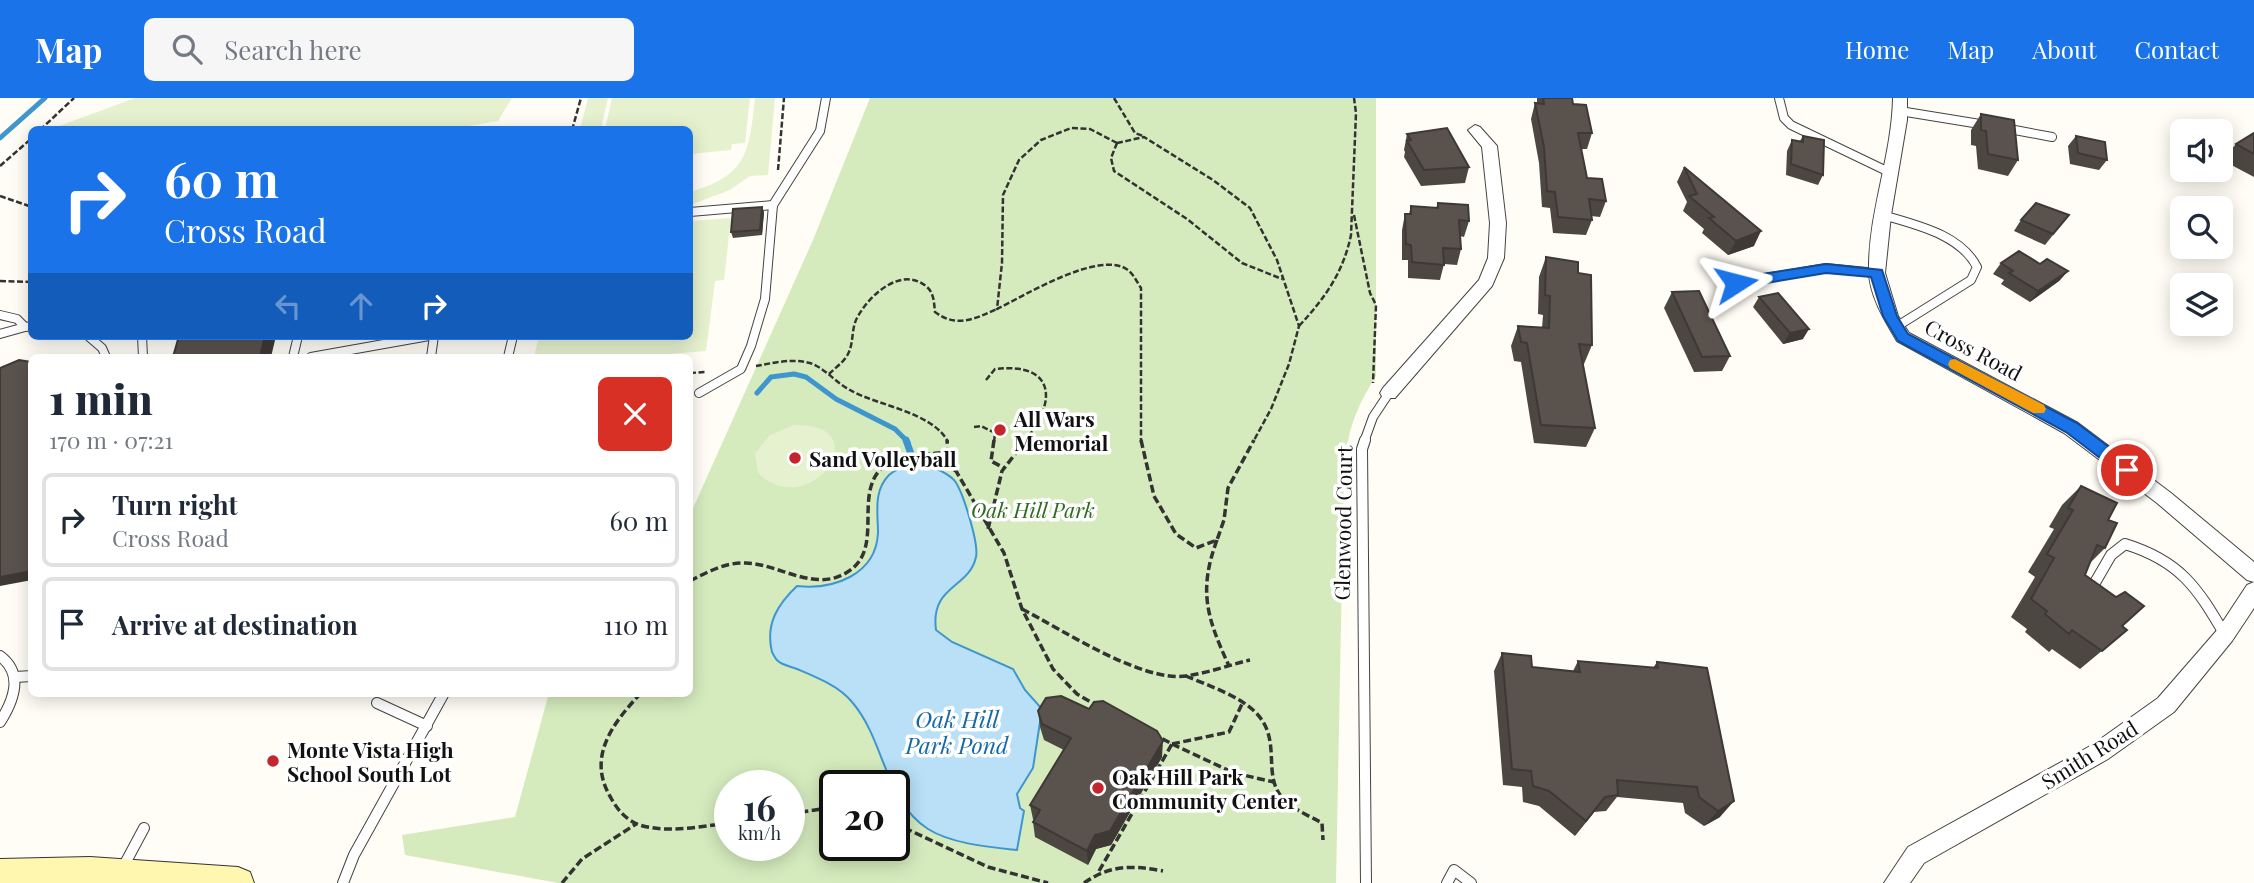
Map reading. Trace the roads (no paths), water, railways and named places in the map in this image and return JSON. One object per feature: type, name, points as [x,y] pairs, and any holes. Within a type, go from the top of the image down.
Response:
[{"type":"street","name":"Cross Road","points":[[1900,105],[1877,273],[1896,327],[1903,337],[2071,428],[2164,498],[2254,574]]},
{"type":"street","name":"Glenwood Court","points":[[1389,393],[1486,282],[1496,258],[1498,223],[1489,146],[1475,130]]},
{"type":"street","name":"Smith Road","points":[[1896,883],[1916,855],[2100,752],[2166,705],[2224,635],[2254,591]]},
{"type":"street","points":[[0,875],[38,872],[119,874],[238,883]]},
{"type":"lane","points":[[699,393],[741,369],[765,299],[770,205],[820,131],[827,98]]},
{"type":"lane","points":[[1779,98],[1784,118],[1791,125],[1891,173]]},
{"type":"lane","points":[[1900,105],[2052,137]]},
{"type":"lane","points":[[693,212],[770,205]]},
{"type":"lane","points":[[1883,215],[1956,243],[1975,258],[1978,267],[1971,280],[1896,327]]},
{"type":"lane","points":[[1736,283],[1826,268],[1877,273]]},
{"type":"lane","points":[[0,315],[17,319],[28,327]]},
{"type":"lane","points":[[0,334],[28,327]]},
{"type":"lane","points":[[93,340],[105,354]]},
{"type":"lane","points":[[327,354],[406,340]]},
{"type":"lane","name":"Glenwood Court","points":[[1366,883],[1362,449],[1373,417],[1389,393]]},
{"type":"lane","points":[[2086,599],[2112,555],[2125,544],[2155,552],[2182,570],[2224,635]]},
{"type":"lane","points":[[0,656],[11,665],[15,677],[14,695],[0,722]]},
{"type":"lane","points":[[15,677],[28,676]]},
{"type":"lane","points":[[343,883],[354,855],[442,697]]},
{"type":"lane","points":[[377,703],[426,726]]},
{"type":"lane","points":[[119,874],[144,828]]},
{"type":"lane","points":[[1447,883],[1454,870],[1471,883]]},
{"type":"water","name":"Oak Hill Park Pond","points":[[925,463],[953,479],[961,493],[975,540],[976,557],[972,567],[939,604],[936,630],[952,642],[1013,669],[1025,690],[1042,709],[1033,768],[1017,794],[1020,808],[1024,811],[1017,850],[959,841],[928,829],[913,817],[910,813],[910,770],[886,770],[872,734],[852,702],[827,682],[780,662],[772,652],[770,632],[775,615],[797,586],[811,587],[838,582],[850,577],[870,560],[878,533],[878,495],[889,475],[906,467]]},
{"type":"waterway","points":[[0,138],[45,98]]},
{"type":"waterway","points":[[757,393],[771,377],[794,374],[806,377],[836,399],[895,429],[906,440]]},
{"type":"waterway","points":[[906,440],[915,465]]},
{"type":"place","name":"All Wars Memorial","points":[[1000,430]]},
{"type":"place","name":"Sand Volleyball","points":[[795,458]]},
{"type":"place","name":"Monte Vista High School South Lot","points":[[273,761]]},
{"type":"place","name":"Oak Hill Park Community Center","points":[[1098,788]]},
{"type":"park label","name":"Oak Hill Park","points":[[1033,509]]}]
